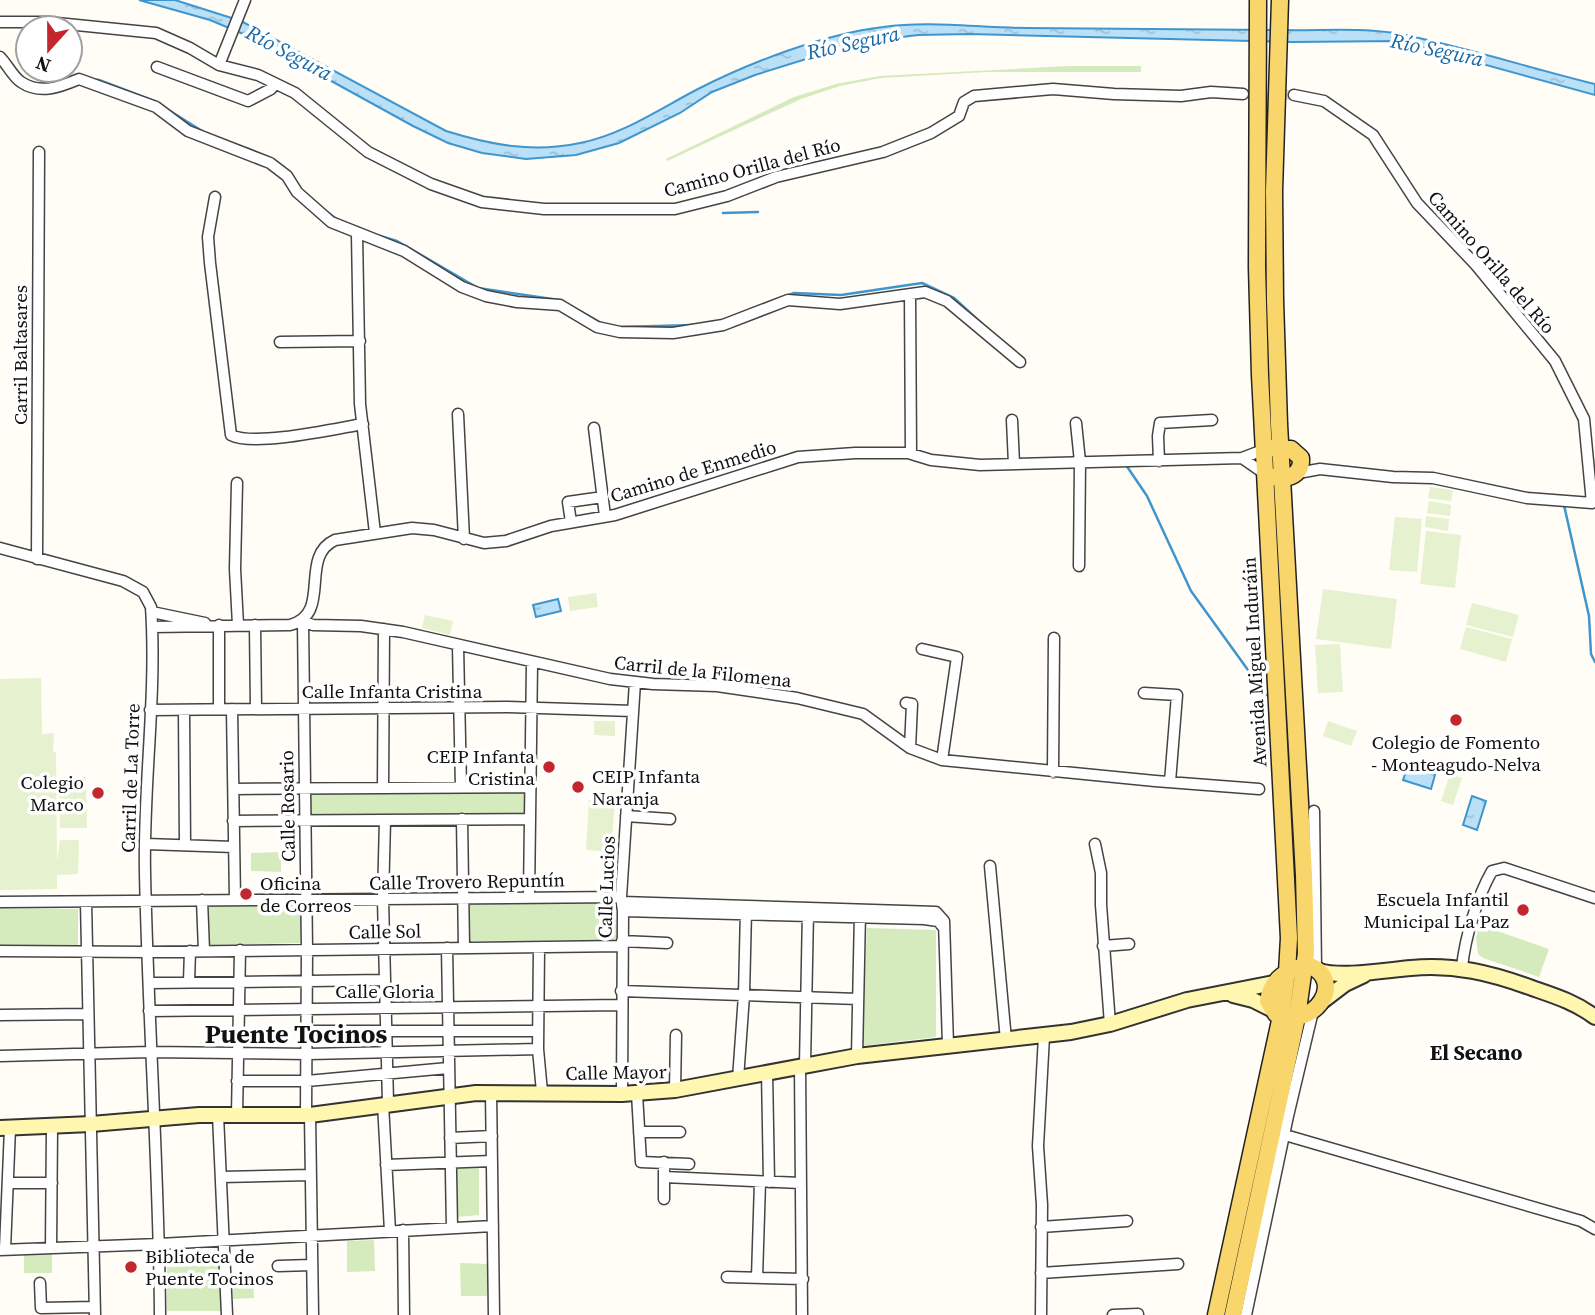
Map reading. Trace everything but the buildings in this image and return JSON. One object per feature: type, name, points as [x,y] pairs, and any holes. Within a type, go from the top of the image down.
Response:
[{"type":"main road","name":"Avenida Miguel Induráin","points":[[1233,1315],[1283,1014],[1289,910],[1263,450],[1257,267],[1258,0]]},
{"type":"main road","name":"Avenida Miguel Induráin","points":[[1216,1315],[1283,1014],[1313,969],[1304,875],[1280,447],[1275,249],[1280,0]]},
{"type":"main road","points":[[1263,450],[1280,447],[1291,449],[1299,466],[1282,479],[1265,474]]},
{"type":"main road","points":[[1370,972],[1345,984],[1316,1007],[1283,1014],[1268,1000],[1274,983],[1287,972],[1313,969],[1333,973],[1370,972],[1429,966],[1462,967],[1499,976],[1563,998],[1595,1017]]},
{"type":"main road","points":[[1313,969],[1324,976],[1326,987],[1316,1007]]},
{"type":"main road","name":"Calle Mayor","points":[[5,1128],[218,1115],[308,1115],[449,1095],[491,1092],[637,1094],[676,1090],[857,1056],[1006,1040],[1110,1024],[1187,1000],[1274,983]]},
{"type":"main road","name":"Calle Mayor","points":[[1224,994],[1246,997],[1283,1014]]},
{"type":"street","points":[[219,65],[245,0]]},
{"type":"street","name":"Camino Orilla del Río","points":[[0,22],[47,22],[156,33],[219,65],[258,75],[295,93],[368,152],[431,184],[482,202],[544,209],[675,209],[727,195],[776,177],[883,152],[931,133],[959,116],[964,102],[974,96],[1053,89],[1139,95],[1181,96],[1211,92],[1243,94]]},
{"type":"street","points":[[0,57],[19,82],[36,88],[56,89],[79,79],[156,107],[188,131],[270,163],[287,176],[297,192],[331,222],[404,251],[462,286],[486,296],[517,302],[559,305],[597,327],[620,332],[673,333],[723,325],[789,300],[840,303],[925,292],[947,301],[1020,362]]},
{"type":"street","points":[[157,67],[248,101],[275,84]]},
{"type":"street","name":"Camino Orilla del Río","points":[[1294,95],[1311,96],[1324,101],[1373,135],[1417,204],[1476,265],[1555,361],[1584,419],[1594,504]]},
{"type":"street","name":"Carril Baltasares","points":[[37,559],[39,152]]},
{"type":"street","points":[[215,197],[208,237],[231,435],[243,440],[267,439],[363,424]]},
{"type":"street","points":[[357,234],[360,404],[374,533]]},
{"type":"street","points":[[911,294],[911,454]]},
{"type":"street","points":[[280,342],[360,341]]},
{"type":"street","points":[[458,414],[464,539]]},
{"type":"street","points":[[1012,420],[1014,464]]},
{"type":"street","points":[[1160,461],[1160,423],[1212,421]]},
{"type":"street","points":[[1076,423],[1080,462],[1079,566]]},
{"type":"street","points":[[594,428],[605,516]]},
{"type":"street","name":"Camino de Enmedio","points":[[302,621],[314,599],[317,559],[323,548],[335,540],[422,528],[484,543],[506,541],[551,526],[605,516],[682,495],[797,457],[855,453],[911,454],[931,460],[1014,464],[1242,458],[1263,450]]},
{"type":"street","points":[[1242,458],[1265,474]]},
{"type":"street","points":[[1299,466],[1392,477],[1433,478],[1527,498],[1594,504]]},
{"type":"street","points":[[236,483],[235,569],[238,625]]},
{"type":"street","points":[[571,522],[568,502],[603,497]]},
{"type":"street","points":[[0,548],[123,581],[146,596],[152,612],[219,625]]},
{"type":"street","name":"Carril de La Torre","points":[[152,612],[146,901],[160,1315]]},
{"type":"street","points":[[152,627],[290,625],[302,621]]},
{"type":"street","name":"Carril de la Filomena","points":[[302,621],[313,625],[384,629],[532,663],[635,682],[763,691],[863,714],[910,748],[942,760],[1259,789]]},
{"type":"street","name":"Calle Rosario","points":[[302,621],[307,1081],[313,1315]]},
{"type":"street","points":[[219,625],[219,709]]},
{"type":"street","points":[[255,625],[256,709]]},
{"type":"street","points":[[383,788],[384,629]]},
{"type":"street","points":[[1053,772],[1054,638]]},
{"type":"street","points":[[458,646],[461,787]]},
{"type":"street","points":[[922,649],[957,657],[942,760]]},
{"type":"street","points":[[529,897],[532,663]]},
{"type":"street","name":"Calle Lucios","points":[[622,1094],[622,903],[635,682]]},
{"type":"street","points":[[1144,693],[1177,695],[1170,782]]},
{"type":"street","points":[[906,703],[912,704],[910,748]]},
{"type":"street","name":"Calle Infanta Cristina","points":[[150,710],[531,708],[633,711]]},
{"type":"street","points":[[232,709],[235,900]]},
{"type":"street","points":[[184,710],[185,845]]},
{"type":"street","points":[[234,789],[529,787]]},
{"type":"street","points":[[1313,969],[1314,811]]},
{"type":"street","points":[[626,816],[670,819]]},
{"type":"street","points":[[462,819],[464,947]]},
{"type":"street","points":[[233,821],[529,819]]},
{"type":"street","points":[[385,820],[383,948],[387,1073],[386,1165],[390,1231]]},
{"type":"street","points":[[146,844],[234,847]]},
{"type":"street","points":[[1095,844],[1101,873],[1103,946],[1110,1024]]},
{"type":"street","points":[[990,866],[1006,1040]]},
{"type":"street","points":[[1462,967],[1466,939],[1492,871],[1504,869],[1595,898]]},
{"type":"street","name":"Calle Trovero Repuntín","points":[[0,902],[529,897],[746,910],[860,913],[932,910],[942,917],[944,929],[948,1045]]},
{"type":"street","points":[[202,900],[204,951]]},
{"type":"street","points":[[40,1283],[41,1308],[95,1311],[86,902]]},
{"type":"street","points":[[738,1079],[746,910]]},
{"type":"street","points":[[803,1315],[800,1184],[808,911]]},
{"type":"street","points":[[857,1056],[860,913]]},
{"type":"street","name":"Calle Sol","points":[[0,951],[539,948],[667,943]]},
{"type":"street","points":[[1103,946],[1129,944]]},
{"type":"street","points":[[447,948],[452,1228]]},
{"type":"street","points":[[539,948],[538,1049],[542,1092]]},
{"type":"street","points":[[237,1115],[240,950]]},
{"type":"street","points":[[189,982],[190,951]]},
{"type":"street","points":[[149,983],[384,980]]},
{"type":"street","points":[[621,991],[858,999]]},
{"type":"street","name":"Calle Gloria","points":[[149,1011],[621,1005]]},
{"type":"street","points":[[1245,1315],[1316,1007]]},
{"type":"street","points":[[0,1016],[88,1014]]},
{"type":"street","points":[[307,1031],[538,1031]]},
{"type":"street","points":[[676,1035],[676,1090]]},
{"type":"street","points":[[1041,1315],[1038,1146],[1044,1035]]},
{"type":"street","points":[[0,1056],[538,1049]]},
{"type":"street","points":[[237,1081],[307,1081],[448,1068]]},
{"type":"street","points":[[757,1278],[764,1182],[767,1072]]},
{"type":"street","points":[[491,1092],[494,1315]]},
{"type":"street","points":[[637,1094],[641,1162],[689,1164]]},
{"type":"street","points":[[218,1115],[227,1315]]},
{"type":"street","points":[[51,1248],[52,1127]]},
{"type":"street","points":[[5,1128],[2,1250],[493,1226]]},
{"type":"street","points":[[639,1132],[680,1132]]},
{"type":"street","points":[[1285,1135],[1581,1221],[1595,1229]]},
{"type":"street","points":[[450,1138],[492,1136]]},
{"type":"street","points":[[386,1165],[492,1161]]},
{"type":"street","points":[[664,1162],[664,1199]]},
{"type":"street","points":[[221,1177],[310,1175]]},
{"type":"street","points":[[664,1177],[800,1184]]},
{"type":"street","points":[[5,1186],[52,1182]]},
{"type":"street","points":[[1041,1227],[1127,1222]]},
{"type":"street","points":[[403,1230],[404,1315]]},
{"type":"street","points":[[1041,1273],[1178,1264]]},
{"type":"street","points":[[278,1266],[312,1265]]},
{"type":"street","points":[[727,1277],[803,1279]]},
{"type":"street","points":[[1113,1315],[1138,1314]]},
{"type":"green space","points":[[1069,66],[1141,66],[1141,72],[987,72],[881,78],[840,86],[801,99],[667,161],[666,159],[794,97],[836,84],[880,76]]},
{"type":"green space","points":[[1262,91],[1273,91],[1275,443],[1268,443]]},
{"type":"green space","points":[[1430,487],[1453,490],[1451,501],[1428,498]]},
{"type":"green space","points":[[1273,489],[1276,490],[1300,931],[1295,931]]},
{"type":"green space","points":[[1429,501],[1451,505],[1450,516],[1427,513]]},
{"type":"green space","points":[[1426,516],[1449,519],[1448,531],[1425,527]]},
{"type":"green space","points":[[1395,517],[1422,519],[1417,572],[1389,570]]},
{"type":"green space","points":[[1426,531],[1461,535],[1455,588],[1420,584]]},
{"type":"green space","points":[[1323,589],[1397,599],[1391,649],[1316,639]]},
{"type":"green space","points":[[596,593],[598,607],[570,611],[568,597]]},
{"type":"green space","points":[[1472,603],[1519,615],[1513,637],[1466,625]]},
{"type":"green space","points":[[425,615],[453,621],[450,635],[422,628]]},
{"type":"green space","points":[[1466,627],[1512,639],[1506,662],[1460,649]]},
{"type":"green space","points":[[1340,644],[1343,692],[1318,693],[1315,645]]},
{"type":"green space","points":[[41,678],[42,734],[54,733],[53,752],[56,752],[57,861],[60,840],[79,840],[78,874],[57,875],[57,889],[0,890],[0,679]]},
{"type":"green space","points":[[594,721],[615,721],[615,736],[594,735]]},
{"type":"green space","points":[[1328,721],[1357,731],[1351,746],[1323,736]]},
{"type":"green space","points":[[1450,774],[1462,778],[1453,805],[1441,801]]},
{"type":"green space","points":[[59,777],[86,777],[87,828],[60,828]]},
{"type":"green space","points":[[526,791],[526,813],[309,816],[309,793]]},
{"type":"green space","points":[[589,800],[615,802],[611,852],[586,850]]},
{"type":"green space","points":[[281,852],[281,872],[251,871],[251,853]]},
{"type":"green space","points":[[615,901],[617,940],[465,941],[465,902]]},
{"type":"green space","points":[[300,904],[300,943],[209,943],[210,906]]},
{"type":"green space","points":[[0,908],[78,909],[78,945],[0,945]]},
{"type":"green space","points":[[1480,925],[1549,949],[1539,977],[1478,954],[1476,937]]},
{"type":"green space","points":[[867,928],[936,930],[936,1037],[862,1046]]},
{"type":"green space","points":[[479,1165],[479,1215],[457,1217],[456,1166]]},
{"type":"green space","points":[[374,1240],[375,1271],[347,1272],[347,1241]]},
{"type":"green space","points":[[52,1253],[52,1273],[24,1273],[24,1255]]},
{"type":"green space","points":[[460,1263],[488,1264],[487,1296],[461,1296]]},
{"type":"green space","points":[[223,1265],[224,1311],[167,1311],[167,1267]]},
{"type":"green space","points":[[232,1273],[253,1273],[254,1298],[233,1299]]},
{"type":"water","name":"Río Segura","points":[[139,0],[175,0],[241,21],[446,131],[512,146],[563,146],[596,139],[641,120],[698,89],[764,59],[837,36],[901,25],[1385,32],[1449,45],[1595,84],[1595,95],[1399,41],[1292,42],[918,35],[869,41],[755,75],[712,92],[680,113],[619,143],[576,155],[526,159],[482,153],[448,143],[255,39],[210,20]]},
{"type":"water","points":[[558,599],[561,611],[536,617],[533,605]]},
{"type":"water","points":[[1408,766],[1435,775],[1431,789],[1403,780]]},
{"type":"water","points":[[1472,796],[1486,801],[1477,830],[1463,825]]},
{"type":"waterway","points":[[90,79],[157,102]]},
{"type":"waterway","points":[[162,106],[207,134]]},
{"type":"waterway","points":[[246,148],[269,158]]},
{"type":"waterway","points":[[327,212],[338,220]]},
{"type":"waterway","points":[[723,213],[758,212]]},
{"type":"waterway","points":[[380,236],[397,241],[478,288],[559,300]]},
{"type":"waterway","points":[[784,297],[794,293],[841,295],[922,283],[954,298],[990,331]]},
{"type":"waterway","points":[[580,311],[605,325]]},
{"type":"waterway","points":[[618,327],[695,325]]},
{"type":"waterway","points":[[1126,465],[1147,496],[1191,591],[1266,695]]},
{"type":"waterway","points":[[1564,505],[1589,616],[1591,654],[1595,662]]},
{"type":"tunnel","points":[[1254,94],[1294,95]]},
{"type":"place","name":"Colegio de Fomento - Monteagudo-Nelva","points":[[1456,720]]},
{"type":"place","name":"CEIP Infanta Cristina","points":[[549,767]]},
{"type":"place","name":"CEIP Infanta Naranja","points":[[578,787]]},
{"type":"place","name":"Colegio Marco","points":[[98,793]]},
{"type":"place","name":"Oficina de Correos","points":[[246,894]]},
{"type":"place","name":"Escuela Infantil Municipal La Paz","points":[[1523,910]]},
{"type":"place","name":"Biblioteca de Puente Tocinos","points":[[131,1267]]},
{"type":"district","name":"Puente Tocinos","points":[[296,1034]]},
{"type":"district","name":"El Secano","points":[[1476,1053]]}]
